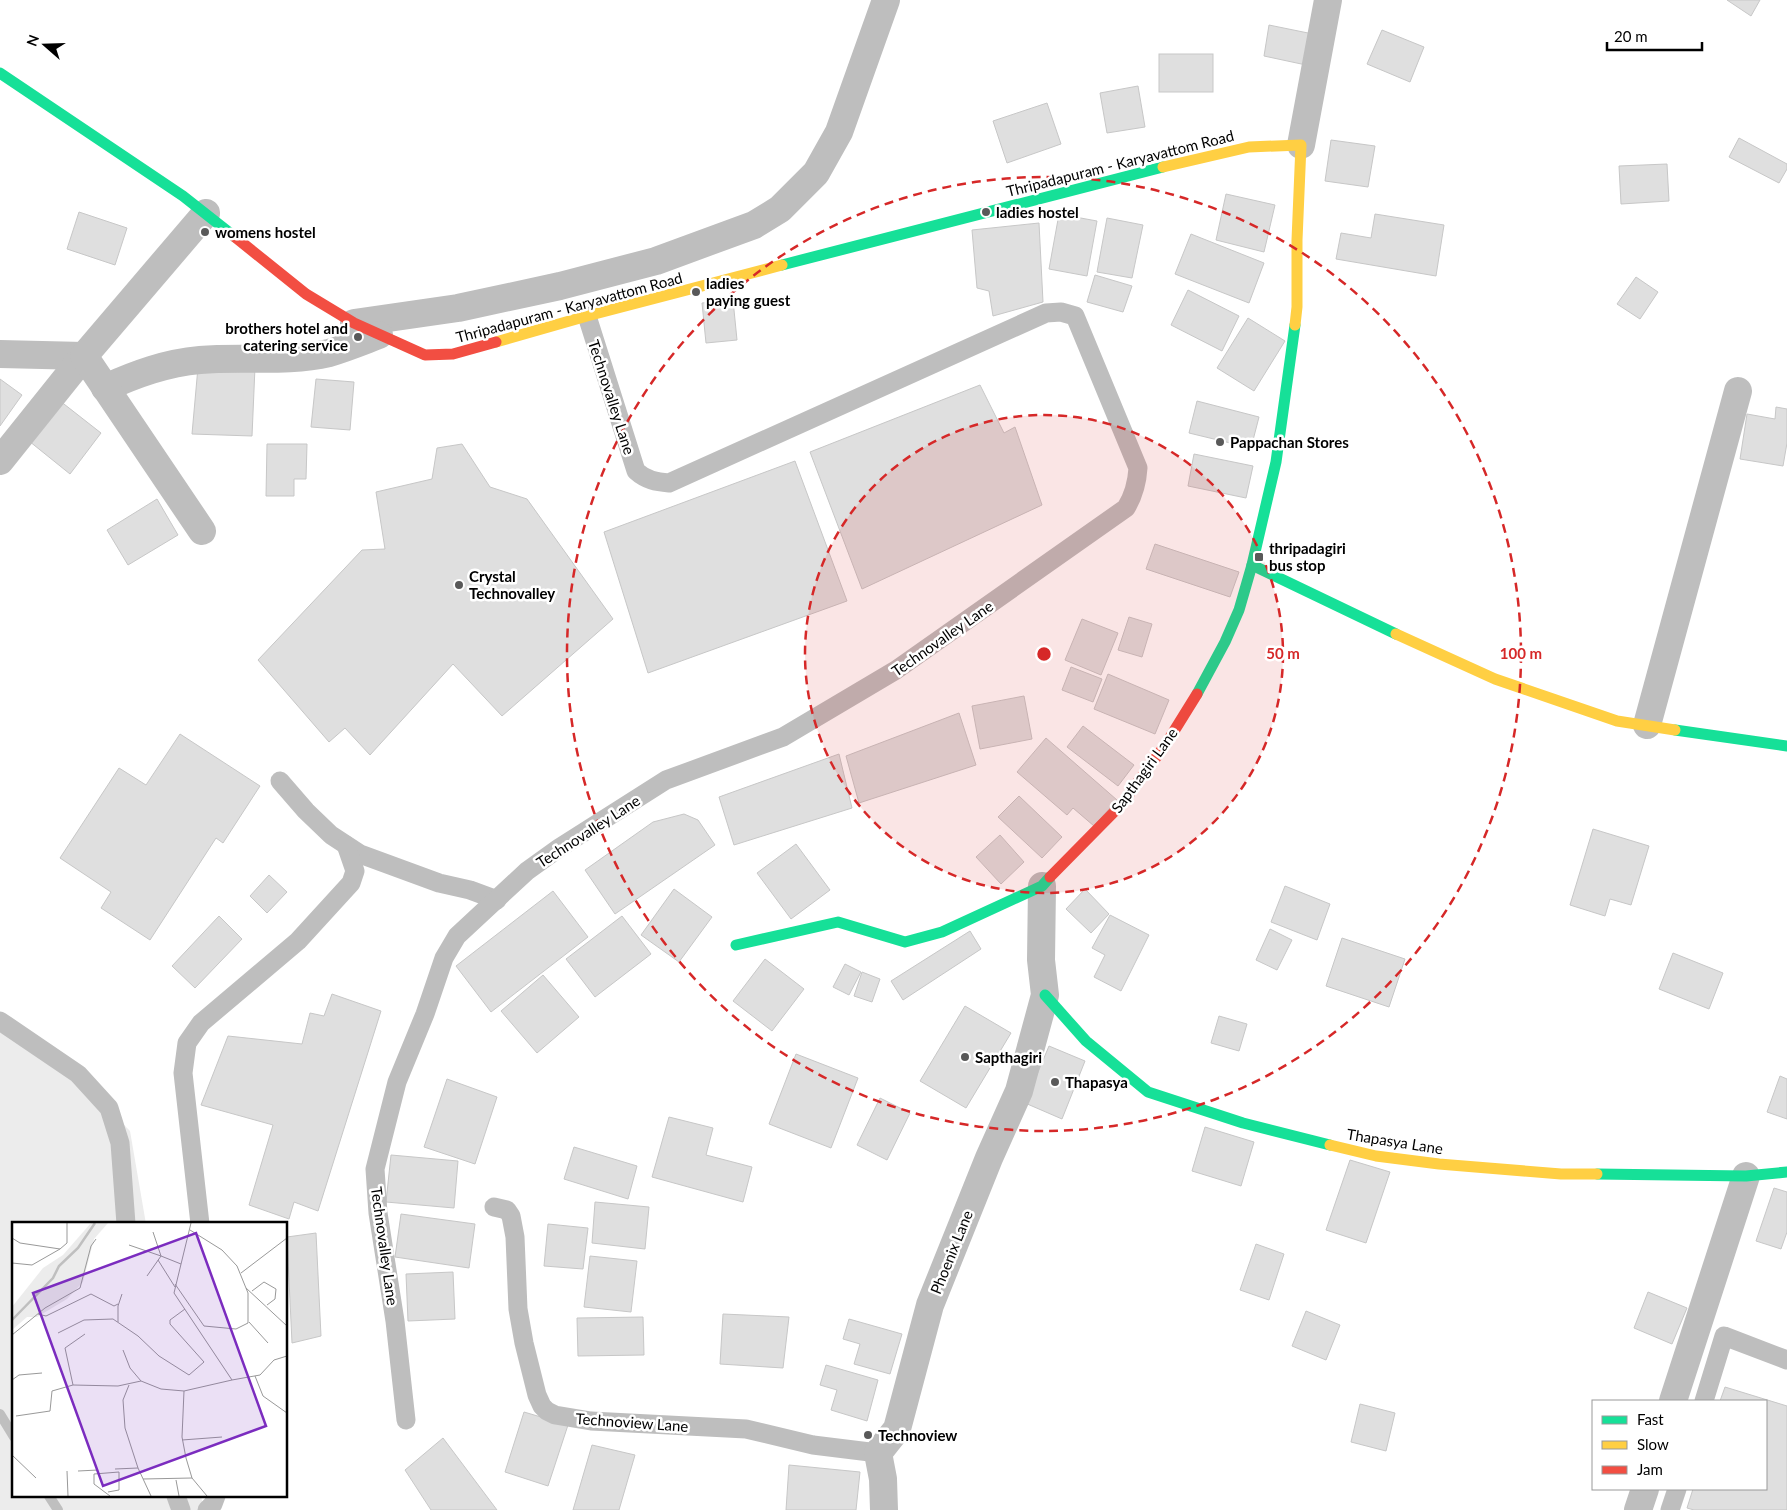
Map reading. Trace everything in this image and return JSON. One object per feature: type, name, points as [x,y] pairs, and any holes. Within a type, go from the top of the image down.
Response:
[{"type":"main road","name":"Thripadapuram - Karyavattom Road","points":[[0,73],[206,213],[306,294],[354,323],[425,356],[453,354],[586,316],[1196,159],[1249,147],[1301,145]]},
{"type":"main road","points":[[1301,145],[1297,240],[1297,308],[1276,462],[1252,565],[1347,612],[1495,679],[1617,721],[1787,746]]},
{"type":"main road","name":"Sapthagiri Lane","points":[[1042,886],[1122,805],[1166,744],[1199,690],[1224,642],[1239,610],[1252,565]]},
{"type":"main road","points":[[736,945],[838,922],[905,942],[942,932],[1042,886]]},
{"type":"main road","name":"Thapasya Lane","points":[[1045,995],[1086,1041],[1148,1092],[1243,1123],[1376,1156],[1439,1164],[1561,1174],[1746,1176],[1787,1172]]},
{"type":"street","points":[[354,323],[458,308],[579,281],[656,261],[754,226],[780,209],[816,173],[839,132],[886,0]]},
{"type":"street","points":[[1301,145],[1328,0]]},
{"type":"street","points":[[0,461],[84,356],[206,213]]},
{"type":"street","points":[[105,388],[138,373],[165,366],[200,360],[278,359],[329,353],[379,335]]},
{"type":"street","points":[[0,354],[84,356]]},
{"type":"street","points":[[84,356],[202,531]]},
{"type":"street","points":[[1647,725],[1738,391]]},
{"type":"street","points":[[1042,886],[1041,960],[1045,995]]},
{"type":"street","name":"Phoenix Lane","points":[[878,1453],[897,1429],[930,1305],[989,1158],[1019,1091],[1045,995]]},
{"type":"street","points":[[1673,1400],[1746,1176]]},
{"type":"street","points":[[878,1453],[883,1479],[884,1510]]},
{"type":"street","points":[[1638,1510],[1645,1490]]},
{"type":"lane","name":"Technovalley Lane","points":[[406,1420],[396,1321],[378,1213],[375,1169],[397,1082],[425,1014],[444,958],[457,936],[526,871],[666,780],[783,737],[896,670],[1126,508],[1134,495],[1137,481],[1138,468],[1075,316],[1061,312],[1046,313],[669,483],[656,482],[643,477],[636,471],[586,316]]},
{"type":"lane","points":[[280,781],[324,829],[360,854],[431,880],[470,890],[497,900]]},
{"type":"lane","points":[[200,1222],[183,1073],[188,1043],[201,1023],[298,941],[351,883],[355,871],[346,845]]},
{"type":"lane","points":[[0,1021],[78,1074],[109,1108],[120,1143],[126,1222]]},
{"type":"lane","name":"Technoview Lane","points":[[494,1207],[506,1210],[511,1216],[515,1237],[518,1309],[527,1359],[537,1395],[542,1406],[547,1410],[555,1415],[591,1421],[746,1428],[813,1445],[878,1453]]},
{"type":"lane","points":[[1704,1400],[1724,1336],[1787,1360]]},
{"type":"lane","points":[[1670,1510],[1677,1490]]},
{"type":"lane","points":[[177,1498],[181,1510]]},
{"type":"lane","points":[[207,1510],[213,1504],[215,1498]]},
{"type":"shaded area","points":[[0,1031],[66,1066],[130,1131],[146,1222],[12,1222],[12,1498],[201,1498],[204,1510],[0,1510]]},
{"type":"building","points":[[1727,0],[1760,0],[1751,16]]},
{"type":"building","points":[[1269,25],[1313,34],[1306,65],[1264,56]]},
{"type":"building","points":[[1382,30],[1424,47],[1410,82],[1367,64]]},
{"type":"building","points":[[1159,54],[1213,54],[1213,92],[1159,92]]},
{"type":"building","points":[[1138,86],[1145,127],[1107,133],[1100,93]]},
{"type":"building","points":[[1047,103],[1061,144],[1007,163],[993,121]]},
{"type":"building","points":[[1739,138],[1787,164],[1787,169],[1779,183],[1729,157]]},
{"type":"building","points":[[1331,140],[1375,146],[1368,187],[1325,181]]},
{"type":"building","points":[[1667,164],[1669,201],[1621,204],[1619,166]]},
{"type":"building","points":[[1226,194],[1275,205],[1264,252],[1216,240]]},
{"type":"building","points":[[79,212],[127,228],[115,265],[67,249]]},
{"type":"building","points":[[1059,214],[1097,221],[1087,276],[1049,269]]},
{"type":"building","points":[[1375,214],[1444,225],[1436,276],[1336,259],[1341,233],[1371,238]]},
{"type":"building","points":[[1107,218],[1143,225],[1132,278],[1097,272]]},
{"type":"building","points":[[1039,223],[1043,302],[993,316],[989,291],[977,288],[972,230]]},
{"type":"building","points":[[1191,234],[1264,263],[1249,303],[1175,274]]},
{"type":"building","points":[[1095,275],[1132,286],[1123,312],[1087,302]]},
{"type":"building","points":[[1636,277],[1658,292],[1640,319],[1617,304]]},
{"type":"building","points":[[1188,290],[1239,316],[1222,351],[1171,325]]},
{"type":"building","points":[[733,300],[737,340],[706,343],[702,303]]},
{"type":"building","points":[[1248,318],[1285,341],[1254,391],[1217,368]]},
{"type":"building","points":[[198,367],[255,367],[252,436],[192,434]]},
{"type":"building","points":[[0,379],[22,395],[0,426]]},
{"type":"building","points":[[316,379],[354,382],[350,430],[311,427]]},
{"type":"building","points":[[980,385],[1004,433],[1015,427],[1042,505],[862,589],[810,452]]},
{"type":"building","points":[[55,397],[101,433],[70,474],[24,437]]},
{"type":"building","points":[[1197,401],[1259,417],[1251,448],[1189,433]]},
{"type":"building","points":[[1776,407],[1787,409],[1787,443],[1783,466],[1740,459],[1747,414],[1775,419]]},
{"type":"building","points":[[267,444],[307,444],[306,479],[294,479],[294,496],[266,496]]},
{"type":"building","name":"Crystal Technovalley","points":[[462,444],[490,487],[527,499],[613,619],[502,716],[453,664],[370,755],[345,728],[329,742],[258,660],[362,550],[385,549],[376,492],[432,479],[437,448]]},
{"type":"building","points":[[1194,454],[1253,466],[1246,498],[1188,486]]},
{"type":"building","points":[[795,461],[847,601],[648,673],[604,532]]},
{"type":"building","points":[[157,499],[178,535],[128,565],[107,530]]},
{"type":"building","points":[[1155,544],[1239,572],[1230,597],[1146,569]]},
{"type":"building","points":[[1129,617],[1152,624],[1142,657],[1118,650]]},
{"type":"building","points":[[1082,619],[1118,633],[1101,675],[1065,660]]},
{"type":"building","points":[[1071,667],[1102,679],[1093,702],[1062,690]]},
{"type":"building","points":[[1108,674],[1169,700],[1155,734],[1094,709]]},
{"type":"building","points":[[1024,696],[1032,739],[980,749],[972,706]]},
{"type":"building","points":[[959,713],[976,765],[859,803],[846,756]]},
{"type":"building","points":[[1083,726],[1134,765],[1118,786],[1067,747]]},
{"type":"building","points":[[180,734],[260,786],[223,843],[216,838],[150,940],[101,908],[111,892],[60,858],[119,768],[146,785]]},
{"type":"building","points":[[1046,738],[1117,800],[1094,826],[1073,808],[1067,815],[1017,772]]},
{"type":"building","points":[[839,754],[852,808],[734,845],[719,797]]},
{"type":"building","points":[[1019,796],[1062,837],[1042,858],[998,817]]},
{"type":"building","points":[[684,814],[698,820],[715,845],[615,914],[585,870],[653,822]]},
{"type":"building","points":[[1593,829],[1649,846],[1631,905],[1610,899],[1605,916],[1570,905]]},
{"type":"building","points":[[1000,835],[1024,862],[1001,884],[976,857]]},
{"type":"building","points":[[796,844],[830,890],[791,919],[757,873]]},
{"type":"building","points":[[269,875],[287,892],[267,913],[250,896]]},
{"type":"building","points":[[1285,886],[1330,904],[1317,940],[1271,922]]},
{"type":"building","points":[[674,889],[712,917],[679,962],[641,935]]},
{"type":"building","points":[[1085,889],[1109,914],[1091,933],[1066,909]]},
{"type":"building","points":[[553,891],[588,937],[491,1012],[456,966]]},
{"type":"building","points":[[1110,915],[1149,935],[1121,991],[1094,977],[1105,955],[1092,948]]},
{"type":"building","points":[[219,916],[242,939],[195,988],[172,966]]},
{"type":"building","points":[[622,916],[651,954],[595,997],[566,959]]},
{"type":"building","points":[[1270,929],[1292,940],[1277,970],[1256,960]]},
{"type":"building","points":[[970,931],[981,949],[903,1000],[891,981]]},
{"type":"building","points":[[1342,938],[1405,959],[1389,1007],[1326,986]]},
{"type":"building","points":[[1673,953],[1723,973],[1709,1009],[1659,989]]},
{"type":"building","points":[[765,959],[804,989],[772,1031],[733,1001]]},
{"type":"building","points":[[845,964],[861,972],[849,995],[833,987]]},
{"type":"building","points":[[862,972],[880,979],[872,1002],[854,996]]},
{"type":"building","points":[[543,975],[579,1017],[537,1053],[501,1011]]},
{"type":"building","points":[[332,994],[381,1011],[318,1211],[294,1202],[289,1219],[249,1205],[273,1125],[201,1105],[228,1036],[302,1044],[310,1013],[324,1016]]},
{"type":"building","name":"Sapthagiri","points":[[965,1006],[1011,1033],[966,1108],[920,1081]]},
{"type":"building","points":[[1219,1016],[1247,1024],[1239,1051],[1211,1043]]},
{"type":"building","name":"Thapasya","points":[[1049,1046],[1085,1061],[1062,1119],[1025,1103]]},
{"type":"building","points":[[796,1054],[858,1078],[831,1148],[769,1124]]},
{"type":"building","points":[[1780,1076],[1787,1079],[1787,1119],[1767,1112]]},
{"type":"building","points":[[447,1079],[497,1097],[475,1164],[424,1147]]},
{"type":"building","points":[[880,1098],[910,1113],[887,1160],[857,1145]]},
{"type":"building","points":[[669,1117],[713,1128],[706,1155],[752,1167],[743,1202],[652,1177]]},
{"type":"building","points":[[1205,1127],[1254,1142],[1241,1186],[1192,1171]]},
{"type":"building","points":[[574,1147],[637,1166],[628,1199],[564,1179]]},
{"type":"building","points":[[391,1155],[458,1161],[454,1208],[386,1202]]},
{"type":"building","points":[[1350,1160],[1390,1172],[1366,1243],[1326,1230]]},
{"type":"building","points":[[1774,1188],[1787,1192],[1787,1232],[1781,1249],[1756,1241]]},
{"type":"building","points":[[595,1202],[649,1207],[645,1249],[592,1243]]},
{"type":"building","points":[[401,1214],[475,1224],[469,1268],[395,1257]]},
{"type":"building","points":[[548,1224],[588,1228],[583,1269],[544,1266]]},
{"type":"building","points":[[316,1233],[321,1336],[292,1343],[288,1258],[288,1237]]},
{"type":"building","points":[[1256,1244],[1284,1254],[1269,1300],[1240,1290]]},
{"type":"building","points":[[590,1256],[637,1261],[631,1312],[584,1307]]},
{"type":"building","points":[[453,1272],[455,1319],[408,1321],[406,1274]]},
{"type":"building","points":[[1648,1292],[1687,1308],[1672,1344],[1634,1328]]},
{"type":"building","points":[[1306,1311],[1340,1325],[1326,1360],[1292,1346]]},
{"type":"building","points":[[723,1314],[789,1317],[783,1368],[720,1364]]},
{"type":"building","points":[[643,1317],[644,1355],[578,1356],[577,1318]]},
{"type":"building","points":[[849,1319],[902,1334],[890,1374],[854,1364],[860,1344],[843,1339]]},
{"type":"building","points":[[826,1365],[878,1380],[867,1421],[831,1410],[837,1390],[820,1385]]},
{"type":"building","points":[[1725,1387],[1787,1406],[1787,1510],[1694,1510],[1687,1508],[1693,1490],[1767,1490],[1767,1400],[1720,1400]]},
{"type":"building","points":[[1360,1404],[1395,1413],[1386,1451],[1351,1442]]},
{"type":"building","points":[[524,1412],[568,1425],[548,1486],[505,1472]]},
{"type":"building","points":[[443,1438],[497,1510],[431,1510],[405,1470]]},
{"type":"building","points":[[592,1445],[635,1455],[619,1510],[573,1510]]},
{"type":"building","points":[[789,1465],[860,1472],[856,1510],[786,1510]]},
{"type":"waterway","points":[[0,1414],[12,1434]]},
{"type":"waterway","points":[[50,1498],[58,1510]]},
{"type":"traffic: fast","points":[[0,73],[183,196],[235,237]]},
{"type":"traffic: fast","points":[[782,265],[1163,167]]},
{"type":"traffic: fast","points":[[1295,325],[1276,462],[1252,565],[1396,634]]},
{"type":"traffic: fast","points":[[1197,694],[1225,642],[1239,610],[1252,565]]},
{"type":"traffic: fast","points":[[1675,730],[1787,746]]},
{"type":"traffic: fast","points":[[736,945],[838,922],[905,942],[942,932],[1042,886],[1050,877]]},
{"type":"traffic: fast","points":[[1045,995],[1086,1041],[1148,1092],[1243,1123],[1330,1145]]},
{"type":"traffic: fast","points":[[1597,1174],[1746,1176],[1787,1172]]},
{"type":"traffic: slow","points":[[1163,167],[1249,147],[1301,145],[1295,325]]},
{"type":"traffic: slow","points":[[496,342],[782,265]]},
{"type":"traffic: slow","points":[[1396,634],[1495,679],[1617,721],[1675,730]]},
{"type":"traffic: slow","points":[[1330,1145],[1376,1156],[1439,1164],[1561,1174],[1597,1174]]},
{"type":"traffic: jam","points":[[235,237],[306,294],[354,323],[425,355],[453,354],[496,342]]},
{"type":"traffic: jam","points":[[1050,877],[1121,805],[1166,744],[1197,694]]},
{"type":"place","name":"ladies hostel","points":[[986,212]]},
{"type":"place","name":"womens hostel","points":[[205,232]]},
{"type":"place","name":"ladies paying guest","points":[[696,292]]},
{"type":"place","name":"brothers hotel and catering service","points":[[358,337]]},
{"type":"place","name":"Pappachan Stores","points":[[1220,442]]},
{"type":"place","name":"thripadagiri bus stop","points":[[1259,557]]},
{"type":"place","name":"Crystal Technovalley","points":[[459,585]]},
{"type":"place","name":"Sapthagiri","points":[[965,1057]]},
{"type":"place","name":"Thapasya","points":[[1055,1082]]},
{"type":"place","name":"Technoview","points":[[868,1435]]}]
